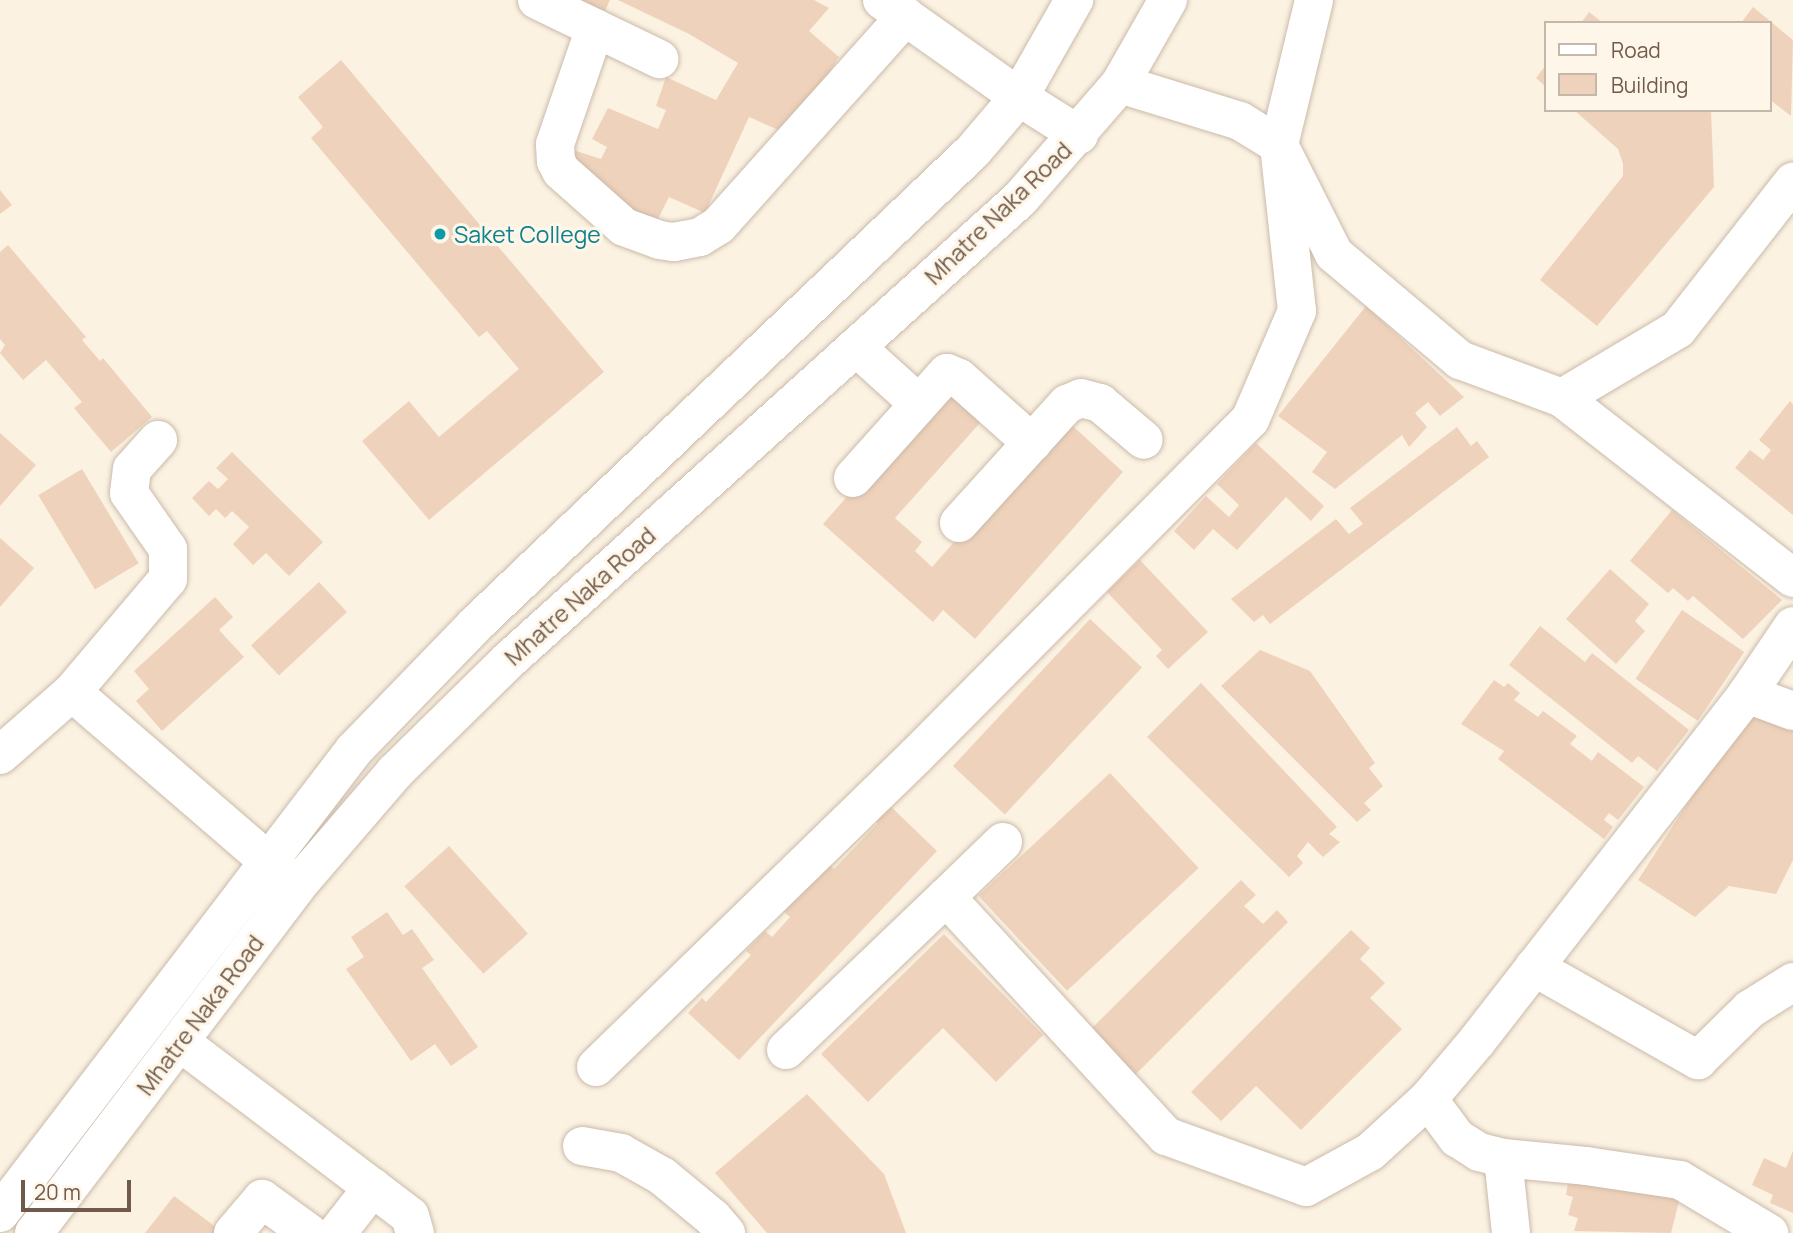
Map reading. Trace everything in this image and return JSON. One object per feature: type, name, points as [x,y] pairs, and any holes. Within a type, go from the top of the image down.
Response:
[{"type":"street","points":[[537,0],[659,59]]},
{"type":"street","name":"Mhatre Naka Road","points":[[34,1233],[180,1042],[284,874],[354,750],[476,624],[973,151],[1019,97],[1074,0]]},
{"type":"street","name":"Mhatre Naka Road","points":[[0,1213],[284,874],[396,772],[509,660],[1020,199],[1079,135],[1120,84],[1168,0]]},
{"type":"street","points":[[596,1067],[916,756],[1250,420],[1297,311],[1279,145],[1314,0]]},
{"type":"street","points":[[594,28],[555,144],[556,161],[561,170],[624,227],[659,240],[674,242],[700,237],[719,225],[894,8],[1019,97],[1079,135]]},
{"type":"street","points":[[1120,84],[1240,121],[1279,145],[1334,254],[1460,359],[1562,398],[1793,578]]},
{"type":"street","points":[[1562,398],[1678,329],[1793,182]]},
{"type":"street","points":[[856,347],[918,403]]},
{"type":"street","points":[[853,478],[940,378],[953,373],[1031,443]]},
{"type":"street","points":[[959,523],[1067,404],[1081,398],[1100,403],[1144,440]]},
{"type":"street","points":[[0,755],[72,692],[168,579],[168,549],[129,493],[132,468],[158,440]]},
{"type":"street","points":[[476,624],[509,660]]},
{"type":"street","points":[[946,897],[1166,1136],[1306,1187],[1370,1152],[1428,1099],[1747,694],[1793,626]]},
{"type":"street","points":[[72,692],[284,874]]},
{"type":"street","points":[[1747,694],[1793,711]]},
{"type":"street","points":[[786,1050],[1003,842]]},
{"type":"street","points":[[1534,967],[1698,1060],[1750,1009],[1793,982]]},
{"type":"street","points":[[180,1042],[410,1216],[415,1233]]},
{"type":"street","points":[[1428,1099],[1457,1138],[1479,1152],[1503,1158],[1586,1166],[1680,1180],[1769,1233]]},
{"type":"street","points":[[582,1146],[621,1153],[662,1176],[713,1218],[726,1233]]},
{"type":"street","points":[[1503,1158],[1511,1233]]},
{"type":"street","points":[[337,1233],[373,1187]]},
{"type":"street","points":[[233,1233],[262,1199],[309,1233]]},
{"type":"building","points":[[574,0],[610,0],[604,13]]},
{"type":"building","points":[[618,0],[814,0],[829,8],[809,31],[839,57],[790,135],[749,117],[705,213],[669,197],[656,223],[609,208],[580,171],[573,150],[601,159],[607,147],[592,139],[608,108],[658,129],[666,110],[656,106],[666,77],[716,100],[738,63],[689,34]]},
{"type":"building","points":[[1753,7],[1770,21],[1742,21]]},
{"type":"building","points":[[1589,12],[1600,21],[1582,21]]},
{"type":"building","points":[[1772,23],[1793,40],[1791,116],[1772,102]]},
{"type":"building","name":"Saket College","points":[[341,60],[604,372],[429,520],[362,441],[409,401],[439,437],[519,369],[487,331],[479,337],[311,138],[323,127],[298,97]]},
{"type":"building","points":[[1545,66],[1545,86],[1536,78]]},
{"type":"building","points":[[1576,112],[1711,112],[1714,187],[1597,326],[1540,280],[1623,176],[1623,164],[1618,149]]},
{"type":"building","points":[[0,190],[12,205],[0,214]]},
{"type":"building","points":[[8,245],[86,337],[82,340],[100,361],[103,358],[152,417],[111,452],[74,408],[82,402],[46,360],[23,380],[0,353],[5,345],[0,339],[0,252]]},
{"type":"building","points":[[1366,306],[1464,397],[1440,416],[1428,402],[1415,413],[1427,427],[1409,447],[1402,435],[1335,489],[1312,472],[1327,452],[1278,416]]},
{"type":"building","points":[[948,381],[987,415],[895,518],[922,542],[915,551],[932,567],[1064,418],[1123,472],[975,639],[943,610],[933,622],[823,524]]},
{"type":"building","points":[[1790,401],[1793,404],[1793,515],[1735,468],[1750,450],[1763,460],[1771,450],[1759,440]]},
{"type":"building","points":[[1457,427],[1471,446],[1477,441],[1489,457],[1270,624],[1263,615],[1254,622],[1231,599],[1336,519],[1349,534],[1363,524],[1350,508]]},
{"type":"building","points":[[0,433],[36,465],[0,506]]},
{"type":"building","points":[[1256,443],[1324,506],[1311,521],[1286,497],[1237,550],[1213,529],[1194,550],[1174,531],[1206,496],[1229,517],[1239,505],[1217,484]]},
{"type":"building","points":[[232,452],[323,542],[289,576],[266,553],[253,565],[233,544],[249,527],[232,511],[225,518],[216,509],[209,516],[192,498],[209,481],[218,489],[228,479],[216,468]]},
{"type":"building","points":[[82,469],[139,563],[95,590],[38,495]]},
{"type":"building","points":[[1672,510],[1782,600],[1743,639],[1693,596],[1688,601],[1673,588],[1668,593],[1630,561]]},
{"type":"building","points":[[0,538],[34,568],[0,607]]},
{"type":"building","points":[[1140,560],[1208,632],[1168,669],[1156,656],[1162,650],[1107,592]]},
{"type":"building","points":[[1610,569],[1649,604],[1635,621],[1645,631],[1616,664],[1566,619]]},
{"type":"building","points":[[319,582],[347,612],[279,675],[251,645]]},
{"type":"building","points":[[215,597],[233,617],[219,630],[244,657],[162,731],[136,701],[149,689],[134,671]]},
{"type":"building","points":[[1682,610],[1744,652],[1698,721],[1636,679]]},
{"type":"building","points":[[1090,619],[1142,667],[1005,814],[953,766]]},
{"type":"building","points":[[1540,626],[1585,662],[1592,653],[1689,730],[1657,771],[1638,756],[1632,763],[1509,665]]},
{"type":"building","points":[[1260,650],[1310,671],[1375,763],[1369,768],[1383,786],[1364,803],[1371,810],[1357,822],[1221,686]]},
{"type":"building","points":[[1494,680],[1504,687],[1508,683],[1520,693],[1514,700],[1538,717],[1543,711],[1577,736],[1570,744],[1592,761],[1598,752],[1644,787],[1618,820],[1609,813],[1604,820],[1613,827],[1604,839],[1498,759],[1504,751],[1461,724]]},
{"type":"building","points":[[1201,683],[1337,827],[1329,834],[1340,842],[1323,857],[1308,842],[1297,856],[1303,863],[1289,877],[1147,737]]},
{"type":"building","points":[[1753,702],[1793,724],[1793,860],[1776,894],[1729,886],[1695,917],[1638,880]]},
{"type":"building","points":[[1110,773],[1199,868],[1067,991],[978,896]]},
{"type":"building","points":[[887,803],[937,851],[739,1060],[688,1013],[702,998],[706,1002],[751,955],[746,951],[765,931],[772,937],[790,917],[784,912],[829,864],[834,869],[878,823],[873,818]]},
{"type":"building","points":[[449,846],[528,934],[483,974],[404,886]]},
{"type":"building","points":[[1241,880],[1256,895],[1244,906],[1263,924],[1277,910],[1288,922],[1128,1082],[1086,1034]]},
{"type":"building","points":[[387,912],[403,935],[412,929],[434,960],[422,968],[478,1047],[451,1066],[435,1044],[411,1061],[346,969],[364,957],[351,937]]},
{"type":"building","points":[[1351,930],[1370,948],[1360,959],[1385,983],[1370,998],[1402,1029],[1301,1130],[1256,1086],[1221,1121],[1191,1092]]},
{"type":"building","points":[[944,934],[1043,1035],[996,1082],[943,1028],[868,1102],[821,1054]]},
{"type":"building","points":[[807,1094],[884,1174],[906,1233],[767,1233],[715,1173]]},
{"type":"building","points":[[1793,1151],[1793,1213],[1770,1203],[1773,1195],[1752,1185],[1764,1158],[1786,1168]]},
{"type":"building","points":[[1570,1170],[1680,1197],[1671,1233],[1574,1231],[1578,1218],[1568,1215],[1573,1197],[1566,1195]]},
{"type":"building","points":[[174,1196],[224,1233],[145,1233]]},
{"type":"place","name":"Saket College","points":[[440,234]]}]
